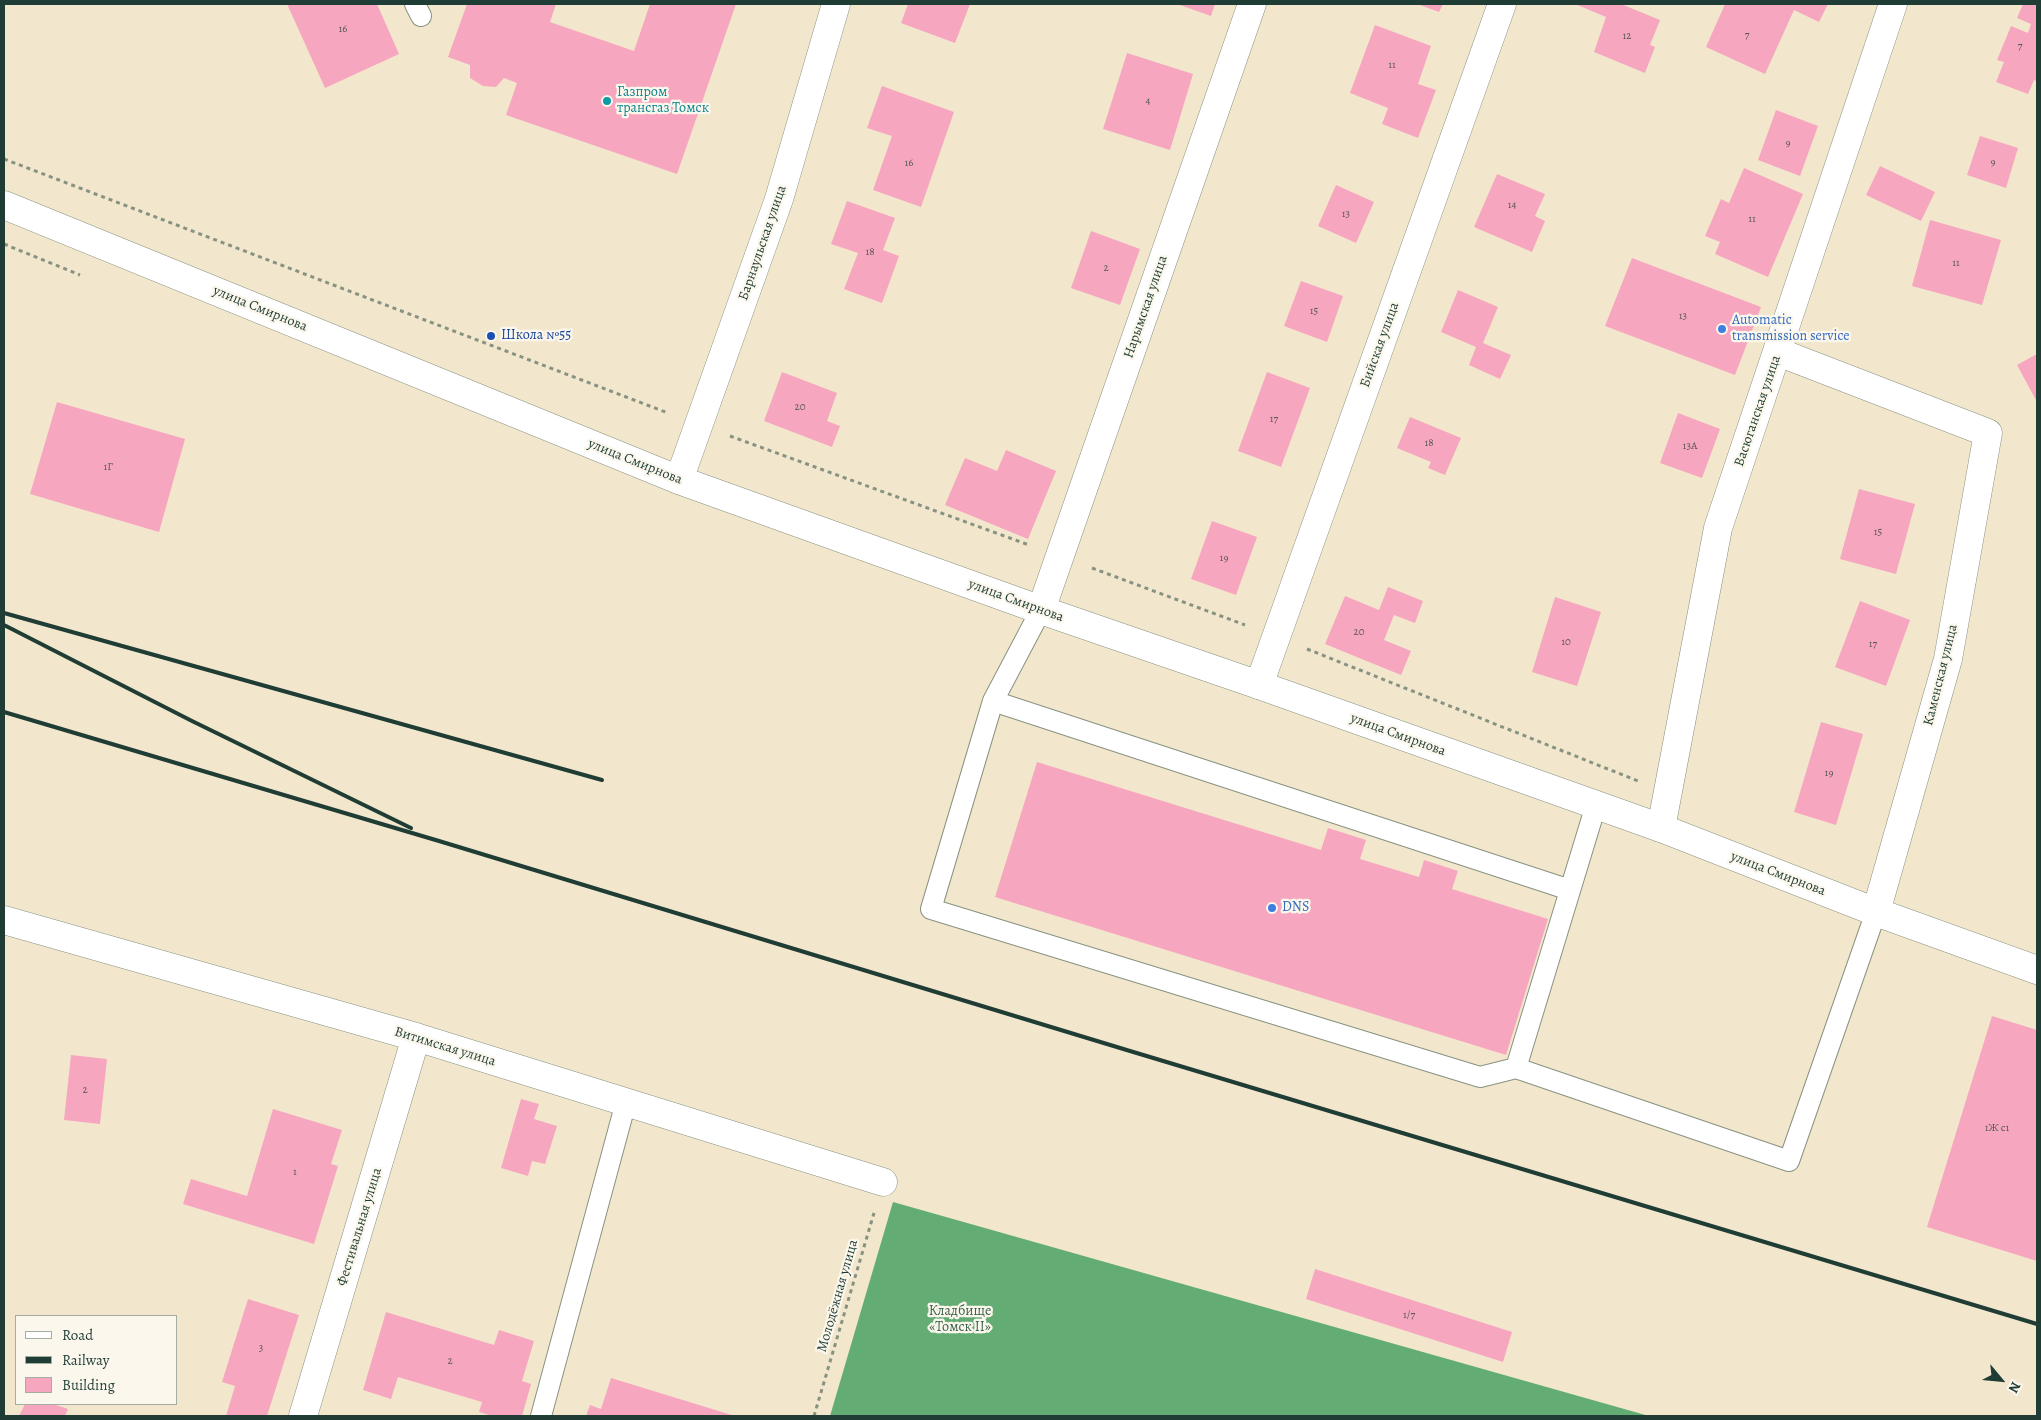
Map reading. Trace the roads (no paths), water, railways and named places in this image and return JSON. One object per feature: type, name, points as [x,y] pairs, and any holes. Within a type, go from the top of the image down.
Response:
[{"type":"street","name":"Барнаульская улица","points":[[679,480],[779,199],[836,4]]},
{"type":"street","name":"Нарымская улица","points":[[1041,610],[1252,4]]},
{"type":"street","name":"Бийская улица","points":[[1260,685],[1502,4]]},
{"type":"street","name":"Васюганская улица","points":[[1661,828],[1718,528],[1893,4]]},
{"type":"street","name":"улица Смирнова","points":[[4,206],[679,480],[1041,610],[1260,685],[1661,828],[1876,912],[2037,970]]},
{"type":"street","name":"Каменская улица","points":[[1778,352],[1988,433],[1948,659],[1876,912]]},
{"type":"street","name":"Витимская улица","points":[[4,920],[416,1038],[883,1182]]},
{"type":"street","name":"Фестивальная улица","points":[[303,1416],[416,1038]]},
{"type":"lane","points":[[1041,610],[993,701],[932,909],[1480,1077],[1516,1068],[1789,1161],[1876,912]]},
{"type":"lane","points":[[993,701],[1570,890]]},
{"type":"lane","points":[[1516,1068],[1596,805]]},
{"type":"lane","points":[[541,1416],[626,1102]]},
{"type":"railway","points":[[4,613],[602,780]]},
{"type":"railway","points":[[4,625],[192,721],[411,828]]},
{"type":"railway","points":[[4,712],[439,841],[2037,1324]]},
{"type":"place","name":"Газпром трансгаз Томск","points":[[607,101]]},
{"type":"place","name":"Automatic transmission service","points":[[1722,329]]},
{"type":"place","name":"Школа №55","points":[[491,336]]},
{"type":"place","name":"DNS","points":[[1272,908]]},
{"type":"park label","name":"Кладбище «Томск II»","points":[[960,1320]]}]
